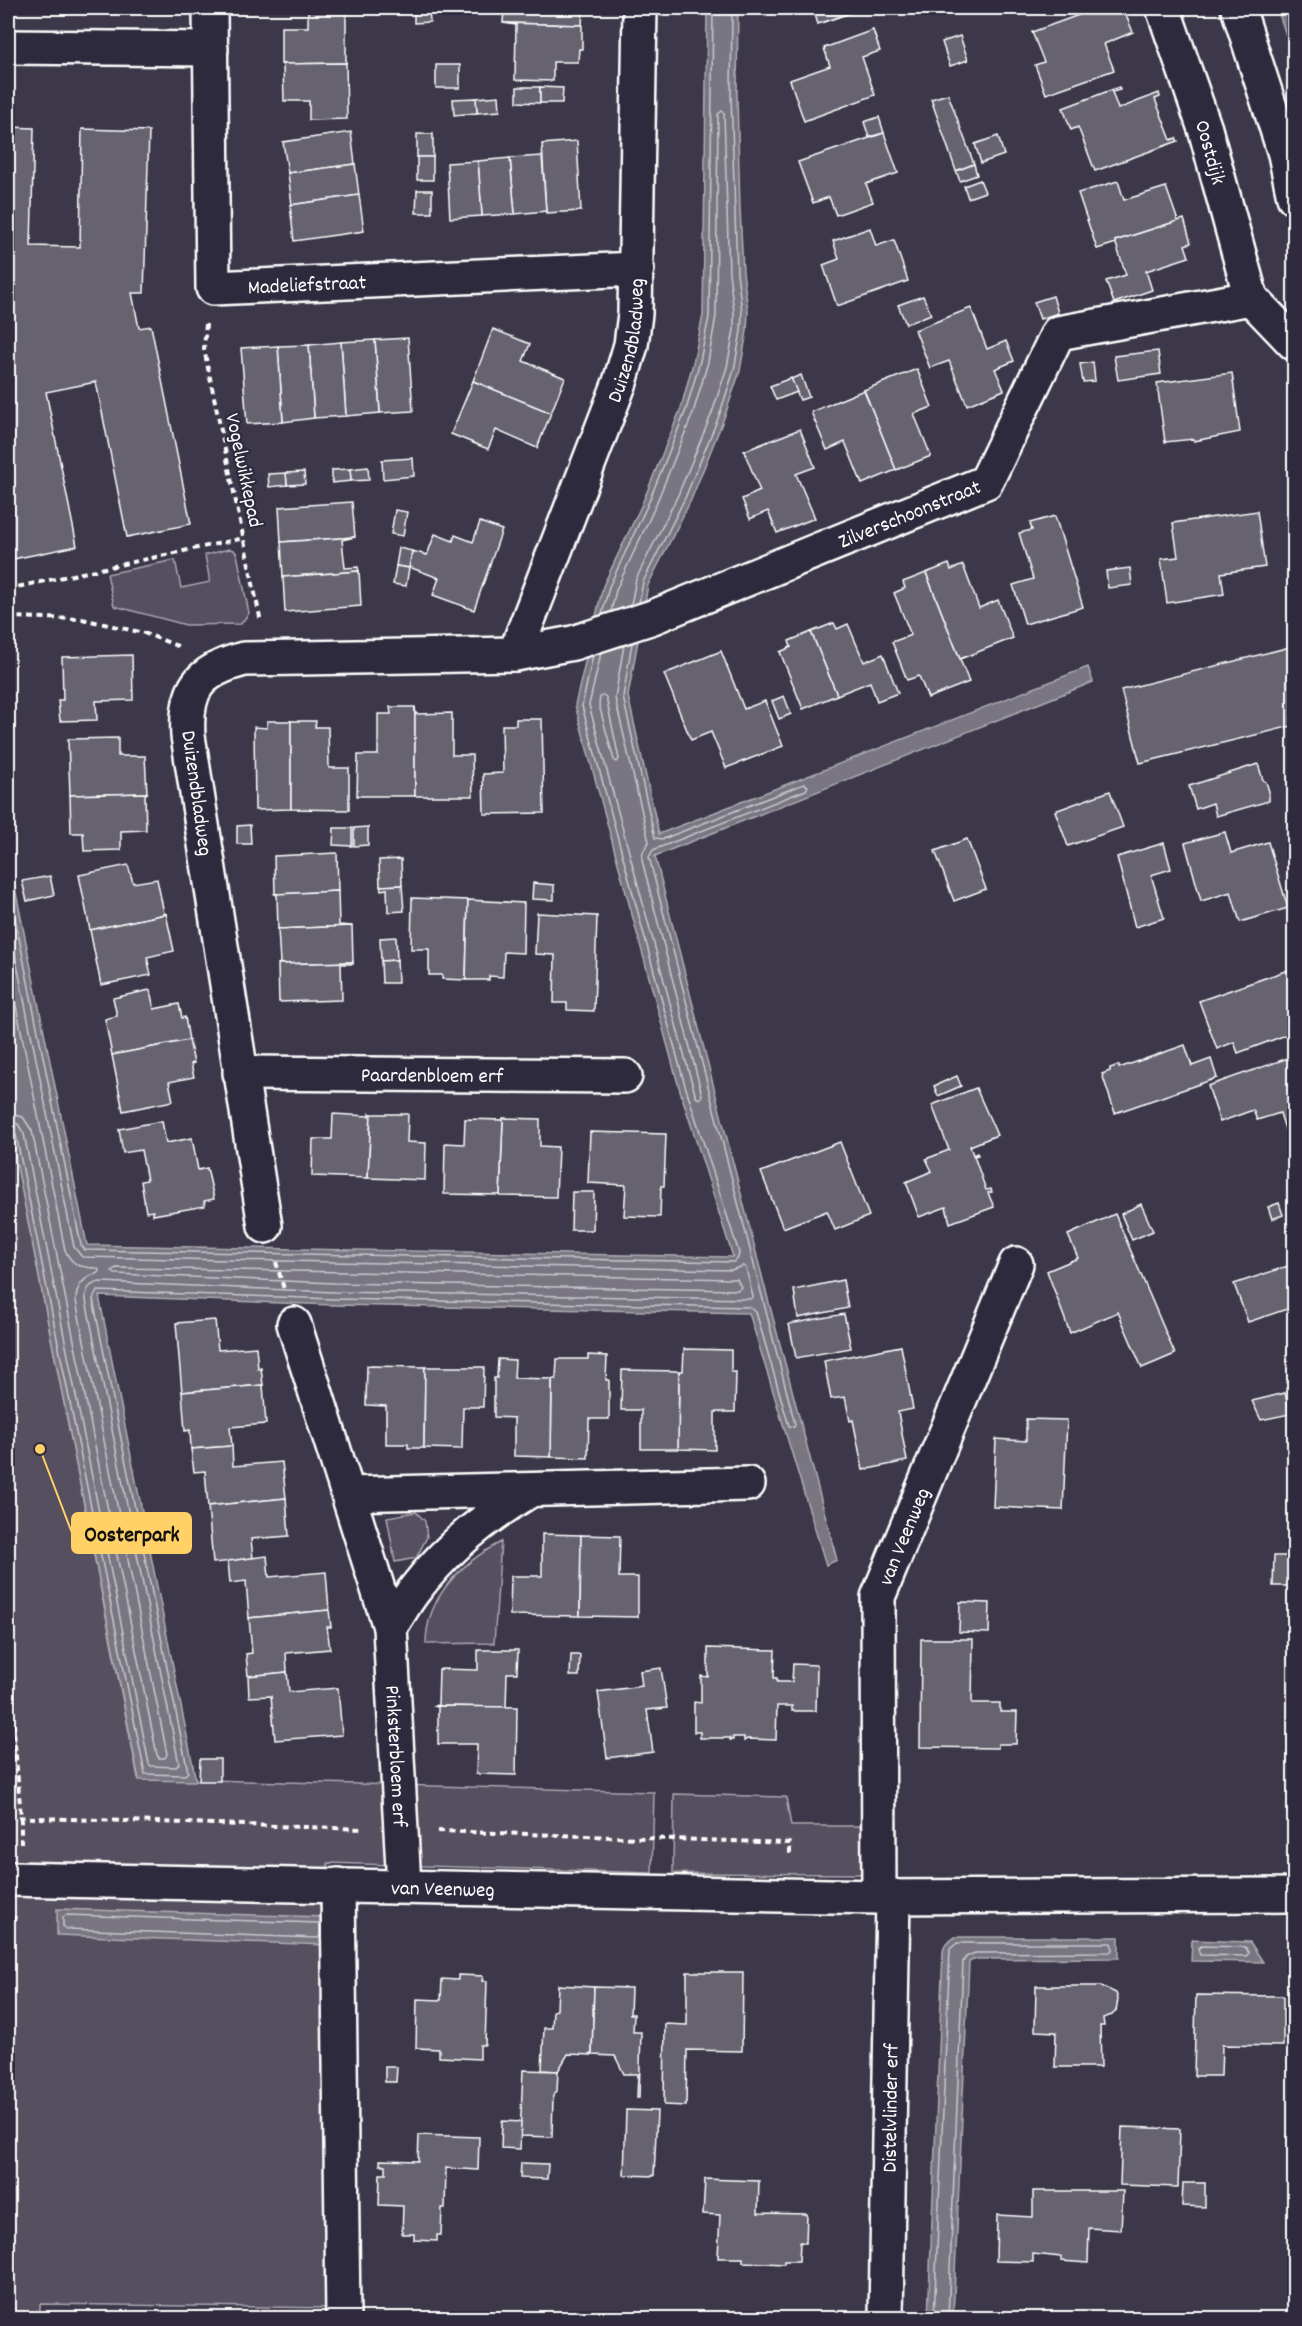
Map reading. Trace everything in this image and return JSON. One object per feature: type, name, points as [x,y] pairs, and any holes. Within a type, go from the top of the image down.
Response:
[{"type":"street","points":[[210,8],[213,288]]},
{"type":"street","name":"Duizendbladweg","points":[[515,654],[620,382],[631,345],[637,269],[640,8]]},
{"type":"street","name":"Oostdijk","points":[[1163,8],[1204,129],[1251,298]]},
{"type":"street","points":[[1238,8],[1285,154],[1294,197]]},
{"type":"street","points":[[8,47],[211,49]]},
{"type":"street","name":"Madeliefstraat","points":[[213,288],[637,269]]},
{"type":"street","points":[[1251,298],[1294,344]]},
{"type":"street","name":"Zilverschoonstraat","points":[[515,654],[573,643],[653,617],[986,482],[1058,333],[1251,298]]},
{"type":"street","points":[[222,664],[244,659],[269,658],[515,654]]},
{"type":"street","name":"Duizendbladweg","points":[[222,664],[205,676],[191,694],[187,714],[188,736],[265,1226]]},
{"type":"street","name":"Paardenbloem erf","points":[[240,1073],[625,1076]]},
{"type":"street","name":"van Veenweg","points":[[886,1897],[878,1597],[1017,1264]]},
{"type":"street","name":"Pinksterbloem erf","points":[[294,1324],[390,1627],[404,1886]]},
{"type":"street","points":[[349,1494],[748,1484]]},
{"type":"street","points":[[390,1627],[416,1588],[448,1553],[494,1512],[529,1491]]},
{"type":"street","name":"van Veenweg","points":[[14,1879],[886,1897],[1294,1895]]},
{"type":"street","points":[[338,1885],[343,2319]]},
{"type":"street","name":"Distelvlinder erf","points":[[886,1897],[886,2319]]},
{"type":"path","name":"Vogelwikkepad","points":[[213,288],[204,349],[269,658]]},
{"type":"path","points":[[8,589],[244,538]]},
{"type":"path","points":[[8,617],[82,619],[144,633],[222,664]]},
{"type":"path","points":[[265,1226],[294,1324]]},
{"type":"path","points":[[8,1692],[12,1708],[21,1818],[14,1879]]},
{"type":"path","points":[[8,1703],[12,1708]]},
{"type":"shaded area","points":[[229,549],[234,550],[237,554],[249,613],[241,624],[186,625],[114,606],[107,574],[175,560],[181,588],[210,582],[205,555]]},
{"type":"shaded area","points":[[8,1120],[138,1778],[654,1792],[652,1873],[328,1863],[326,1909],[331,2308],[40,2304],[40,2318],[8,2318]]},
{"type":"shaded area","points":[[416,1512],[425,1521],[427,1537],[416,1558],[395,1562],[387,1517]]},
{"type":"shaded area","points":[[501,1542],[494,1643],[426,1644],[432,1611],[448,1583],[472,1560]]},
{"type":"shaded area","points":[[674,1794],[786,1797],[791,1826],[863,1826],[864,1874],[673,1873]]},
{"type":"water","points":[[707,8],[738,8],[737,95],[740,208],[743,272],[748,311],[747,331],[740,371],[724,418],[691,500],[648,585],[628,696],[659,834],[1088,667],[1093,682],[655,856],[837,1560],[826,1565],[749,1313],[334,1305],[99,1296],[196,1781],[139,1780],[8,1121],[8,853],[87,1245],[733,1257],[678,1084],[575,705],[603,586],[642,504],[681,408],[703,315]]},
{"type":"water","points":[[1277,8],[1294,8],[1294,59]]},
{"type":"water","points":[[57,1909],[326,1917],[327,1945],[57,1935]]},
{"type":"water","points":[[955,1937],[1119,1937],[1119,1958],[975,1959],[969,1962],[953,2318],[928,2318],[943,1951],[945,1945]]},
{"type":"water","points":[[1192,1940],[1250,1942],[1263,1962],[1191,1961]]},
{"type":"building","points":[[308,8],[346,8],[346,63],[281,64],[281,27],[308,27]]},
{"type":"building","points":[[414,8],[429,8],[430,22],[414,23]]},
{"type":"building","points":[[504,8],[583,8],[582,25],[503,23]]},
{"type":"building","points":[[813,8],[854,8],[856,11],[818,24]]},
{"type":"building","points":[[1098,8],[1123,8],[1133,32],[1104,44],[1114,70],[1046,94],[1035,65],[1044,62],[1032,32]]},
{"type":"building","points":[[503,23],[582,25],[582,49],[579,49],[578,62],[553,62],[553,81],[515,80],[516,25]]},
{"type":"building","points":[[873,30],[880,51],[862,57],[875,95],[804,121],[790,80],[830,66],[824,48]]},
{"type":"building","points":[[960,36],[968,60],[950,66],[942,42]]},
{"type":"building","points":[[346,63],[347,119],[309,120],[309,101],[284,101],[283,65],[281,64]]},
{"type":"building","points":[[436,65],[460,65],[460,88],[436,88]]},
{"type":"building","points":[[517,87],[540,87],[540,103],[517,102]]},
{"type":"building","points":[[540,87],[563,88],[562,103],[540,103]]},
{"type":"building","points":[[1119,87],[1120,90],[1112,92],[1118,109],[1159,93],[1160,97],[1155,99],[1171,140],[1176,138],[1178,141],[1095,171],[1078,127],[1071,130],[1063,108]]},
{"type":"building","points":[[948,94],[974,164],[956,171],[931,99]]},
{"type":"building","points":[[499,96],[500,111],[477,113],[476,98]]},
{"type":"building","points":[[476,98],[477,113],[454,115],[453,99]]},
{"type":"building","points":[[879,117],[884,133],[869,137],[864,122]]},
{"type":"building","points":[[8,127],[34,128],[31,246],[80,247],[82,129],[149,131],[144,293],[132,293],[139,328],[151,326],[191,524],[127,537],[96,382],[46,392],[77,546],[13,559],[8,534]]},
{"type":"building","points":[[351,132],[355,164],[288,173],[283,142]]},
{"type":"building","points":[[884,133],[898,173],[866,184],[873,202],[836,215],[829,197],[813,203],[798,162]]},
{"type":"building","points":[[417,134],[433,134],[433,157],[417,157]]},
{"type":"building","points":[[998,136],[1004,155],[981,163],[975,144]]},
{"type":"building","points":[[577,141],[581,211],[546,213],[542,144]]},
{"type":"building","points":[[542,156],[546,211],[515,214],[510,158]]},
{"type":"building","points":[[417,157],[433,157],[433,180],[417,180]]},
{"type":"building","points":[[510,158],[515,214],[482,216],[478,161]]},
{"type":"building","points":[[478,161],[482,216],[450,218],[447,163]]},
{"type":"building","points":[[355,164],[359,195],[292,205],[288,173]]},
{"type":"building","points":[[974,164],[977,175],[960,181],[956,171]]},
{"type":"building","points":[[980,180],[985,192],[968,198],[964,186]]},
{"type":"building","points":[[1118,181],[1124,200],[1166,187],[1178,221],[1097,249],[1078,193]]},
{"type":"building","points":[[417,190],[432,190],[432,213],[416,213]]},
{"type":"building","points":[[359,195],[364,231],[294,241],[290,205]]},
{"type":"building","points":[[1184,219],[1191,243],[1185,245],[1189,257],[1146,271],[1152,290],[1114,303],[1106,281],[1126,275],[1115,241]]},
{"type":"building","points":[[870,228],[876,246],[894,240],[908,281],[837,306],[823,265],[839,259],[833,241]]},
{"type":"building","points":[[923,296],[931,314],[906,324],[898,305]]},
{"type":"building","points":[[1053,296],[1058,313],[1040,319],[1034,302]]},
{"type":"building","points":[[971,308],[987,349],[1006,341],[1014,361],[995,369],[1004,390],[967,405],[949,361],[930,368],[915,330]]},
{"type":"building","points":[[493,329],[530,344],[523,361],[565,378],[551,413],[473,381]]},
{"type":"building","points":[[408,338],[413,411],[380,413],[375,340]]},
{"type":"building","points":[[375,340],[380,413],[346,416],[341,342]]},
{"type":"building","points":[[341,342],[346,416],[314,418],[309,345]]},
{"type":"building","points":[[309,345],[314,418],[283,422],[278,346]]},
{"type":"building","points":[[278,346],[283,422],[247,424],[241,348]]},
{"type":"building","points":[[1158,351],[1161,374],[1118,380],[1114,356]]},
{"type":"building","points":[[1093,362],[1095,381],[1083,382],[1080,364]]},
{"type":"building","points":[[917,369],[932,407],[914,414],[931,456],[896,470],[864,390]]},
{"type":"building","points":[[1232,373],[1240,432],[1194,441],[1194,439],[1165,442],[1157,383]]},
{"type":"building","points":[[801,375],[809,397],[800,400],[791,379]]},
{"type":"building","points":[[791,378],[797,392],[776,400],[770,386]]},
{"type":"building","points":[[473,381],[551,413],[537,448],[496,430],[488,449],[451,434]]},
{"type":"building","points":[[864,390],[896,470],[862,484],[845,442],[827,450],[811,412]]},
{"type":"building","points":[[800,429],[815,467],[796,474],[815,518],[777,533],[768,511],[750,519],[742,499],[760,491],[744,451]]},
{"type":"building","points":[[413,458],[414,476],[383,479],[382,460]]},
{"type":"building","points":[[368,467],[369,480],[351,481],[350,469]]},
{"type":"building","points":[[350,469],[351,481],[332,483],[332,470]]},
{"type":"building","points":[[304,472],[305,484],[287,485],[286,473]]},
{"type":"building","points":[[286,473],[287,485],[269,487],[268,474]]},
{"type":"building","points":[[352,502],[355,537],[281,542],[279,507]]},
{"type":"building","points":[[395,510],[407,512],[403,536],[391,534]]},
{"type":"building","points":[[1257,511],[1265,567],[1221,573],[1224,594],[1167,603],[1161,559],[1178,557],[1173,523]]},
{"type":"building","points":[[1055,516],[1083,607],[1025,624],[1013,585],[1033,579],[1019,533],[1032,530],[1030,523]]},
{"type":"building","points":[[480,522],[502,530],[474,610],[433,595],[439,578],[409,567],[412,551],[427,555],[435,534],[453,541],[455,535],[473,542]]},
{"type":"building","points":[[355,537],[342,540],[345,568],[358,567],[359,571],[283,577],[281,542]]},
{"type":"building","points":[[399,548],[412,551],[409,568],[396,566]]},
{"type":"building","points":[[949,564],[951,570],[963,565],[979,608],[998,600],[1013,638],[960,659],[926,573]]},
{"type":"building","points":[[396,566],[409,568],[406,586],[393,584]]},
{"type":"building","points":[[1130,568],[1132,585],[1108,588],[1106,571]]},
{"type":"building","points":[[359,571],[361,606],[285,612],[283,577]]},
{"type":"building","points":[[926,573],[969,682],[928,698],[919,676],[907,680],[892,642],[911,635],[894,593],[905,588],[903,582]]},
{"type":"building","points":[[834,623],[837,629],[848,624],[864,662],[883,654],[898,693],[877,701],[870,682],[837,695],[811,632]]},
{"type":"building","points":[[811,632],[837,695],[803,709],[780,652],[791,647],[789,641]]},
{"type":"building","points":[[1294,646],[1292,726],[1140,763],[1121,690]]},
{"type":"building","points":[[721,651],[744,709],[765,701],[783,746],[726,768],[711,732],[691,740],[664,674]]},
{"type":"building","points":[[132,655],[133,700],[96,701],[97,720],[60,721],[58,700],[63,700],[62,657]]},
{"type":"building","points":[[784,696],[791,714],[779,719],[772,701]]},
{"type":"building","points":[[390,707],[415,707],[415,796],[357,796],[358,755],[378,755],[378,714],[391,714]]},
{"type":"building","points":[[415,707],[416,714],[452,713],[452,755],[472,755],[473,796],[415,796]]},
{"type":"building","points":[[516,719],[542,719],[544,813],[484,814],[483,774],[503,773],[502,725],[516,725]]},
{"type":"building","points":[[267,721],[291,721],[291,809],[255,810],[254,727],[267,728]]},
{"type":"building","points":[[291,721],[316,721],[315,727],[328,727],[329,768],[349,768],[349,810],[291,809]]},
{"type":"building","points":[[118,738],[118,756],[145,756],[147,793],[70,795],[68,739]]},
{"type":"building","points":[[1258,764],[1269,791],[1269,801],[1216,816],[1213,803],[1196,809],[1189,786]]},
{"type":"building","points":[[1110,791],[1123,827],[1068,846],[1055,811]]},
{"type":"building","points":[[147,793],[145,795],[146,830],[121,831],[121,850],[84,851],[83,833],[71,833],[70,795]]},
{"type":"building","points":[[250,825],[251,844],[237,844],[237,826]]},
{"type":"building","points":[[368,827],[368,845],[354,846],[354,828]]},
{"type":"building","points":[[334,828],[352,828],[352,846],[333,845]]},
{"type":"building","points":[[1225,832],[1231,853],[1268,842],[1288,908],[1240,922],[1231,892],[1201,901],[1185,843]]},
{"type":"building","points":[[967,839],[986,889],[954,901],[935,851]]},
{"type":"building","points":[[1164,843],[1171,869],[1151,875],[1164,918],[1135,927],[1117,857]]},
{"type":"building","points":[[337,853],[338,891],[275,894],[274,856]]},
{"type":"building","points":[[401,859],[402,885],[380,886],[379,860]]},
{"type":"building","points":[[128,865],[133,883],[157,879],[166,914],[90,930],[79,875]]},
{"type":"building","points":[[50,876],[54,895],[27,901],[22,881]]},
{"type":"building","points":[[533,883],[554,885],[554,900],[532,899]]},
{"type":"building","points":[[402,885],[404,911],[388,912],[387,889],[381,890],[380,886]]},
{"type":"building","points":[[338,891],[339,925],[352,926],[278,929],[277,895],[275,894]]},
{"type":"building","points":[[412,898],[468,900],[466,980],[442,979],[442,975],[429,975],[429,949],[411,949]]},
{"type":"building","points":[[468,900],[524,903],[523,953],[504,952],[503,977],[489,976],[489,980],[466,980]]},
{"type":"building","points":[[537,913],[597,916],[594,1011],[567,1010],[567,1003],[554,1003],[555,955],[535,954]]},
{"type":"building","points":[[166,914],[174,951],[147,957],[151,975],[101,985],[90,930]]},
{"type":"building","points":[[352,926],[353,962],[278,964],[280,963],[278,929]]},
{"type":"building","points":[[396,937],[397,960],[381,961],[380,938]]},
{"type":"building","points":[[397,960],[398,983],[382,983],[381,961]]},
{"type":"building","points":[[353,962],[353,964],[341,964],[342,1000],[279,1002],[278,964]]},
{"type":"building","points":[[1288,970],[1294,988],[1294,1032],[1238,1053],[1234,1042],[1217,1049],[1199,1001]]},
{"type":"building","points":[[150,990],[154,1009],[179,1004],[182,1018],[185,1017],[189,1040],[112,1055],[105,1019],[117,1016],[113,998]]},
{"type":"building","points":[[189,1040],[194,1063],[191,1064],[194,1077],[169,1082],[173,1101],[123,1111],[112,1055]]},
{"type":"building","points":[[1185,1045],[1192,1066],[1211,1059],[1217,1078],[1115,1113],[1102,1074],[1110,1071],[1110,1068],[1119,1065],[1119,1068]]},
{"type":"building","points":[[1291,1057],[1294,1066],[1294,1144],[1290,1145],[1280,1113],[1257,1120],[1253,1110],[1220,1122],[1208,1086]]},
{"type":"building","points":[[957,1076],[961,1086],[938,1096],[934,1086]]},
{"type":"building","points":[[976,1088],[997,1135],[970,1146],[973,1155],[977,1153],[978,1155],[974,1156],[986,1190],[991,1189],[992,1192],[988,1193],[994,1207],[950,1223],[946,1207],[919,1217],[906,1182],[932,1171],[926,1159],[949,1150],[932,1105]]},
{"type":"building","points":[[369,1113],[371,1114],[368,1178],[312,1176],[313,1139],[332,1139],[333,1114],[369,1116]]},
{"type":"building","points":[[371,1114],[408,1114],[407,1142],[426,1143],[425,1180],[368,1178]]},
{"type":"building","points":[[503,1118],[540,1119],[540,1146],[558,1147],[556,1197],[500,1196]]},
{"type":"building","points":[[465,1119],[503,1120],[500,1195],[444,1194],[445,1143],[464,1144]]},
{"type":"building","points":[[162,1121],[166,1143],[192,1138],[198,1170],[207,1168],[214,1199],[204,1201],[205,1206],[153,1215],[153,1211],[146,1212],[141,1181],[147,1180],[141,1150],[123,1153],[119,1129]]},
{"type":"building","points":[[590,1132],[666,1134],[660,1217],[624,1216],[626,1185],[588,1183]]},
{"type":"building","points":[[840,1142],[869,1216],[835,1230],[827,1211],[783,1228],[761,1172]]},
{"type":"building","points":[[572,1192],[594,1192],[593,1230],[571,1230]]},
{"type":"building","points":[[1279,1203],[1283,1215],[1272,1219],[1268,1207]]},
{"type":"building","points":[[1141,1204],[1153,1231],[1132,1240],[1121,1214]]},
{"type":"building","points":[[1115,1214],[1175,1354],[1142,1368],[1118,1312],[1070,1333],[1047,1271],[1078,1258],[1068,1235]]},
{"type":"building","points":[[1294,1264],[1294,1316],[1290,1308],[1248,1322],[1234,1284]]},
{"type":"building","points":[[843,1280],[848,1308],[798,1318],[794,1290]]},
{"type":"building","points":[[844,1314],[851,1348],[796,1358],[789,1324]]},
{"type":"building","points":[[215,1320],[218,1350],[256,1347],[258,1369],[261,1368],[263,1385],[182,1392],[176,1323]]},
{"type":"building","points":[[901,1346],[913,1409],[898,1412],[907,1461],[863,1470],[853,1420],[850,1421],[845,1397],[831,1399],[824,1361]]},
{"type":"building","points":[[684,1349],[731,1350],[731,1372],[736,1372],[735,1412],[715,1412],[715,1450],[678,1449],[679,1371],[683,1371]]},
{"type":"building","points":[[588,1355],[607,1356],[609,1419],[589,1419],[588,1458],[551,1457],[552,1379],[556,1379],[557,1359],[588,1359]]},
{"type":"building","points":[[498,1359],[515,1360],[514,1378],[552,1379],[551,1457],[514,1456],[514,1418],[494,1417],[494,1378],[497,1378]]},
{"type":"building","points":[[367,1366],[425,1367],[424,1448],[408,1448],[408,1444],[386,1444],[386,1406],[366,1405]]},
{"type":"building","points":[[425,1367],[484,1367],[483,1407],[463,1407],[462,1449],[424,1448]]},
{"type":"building","points":[[622,1370],[679,1371],[678,1449],[641,1449],[641,1410],[621,1410]]},
{"type":"building","points":[[263,1385],[266,1424],[230,1427],[232,1446],[191,1449],[190,1430],[185,1431],[182,1392]]},
{"type":"building","points":[[1285,1393],[1290,1414],[1261,1420],[1252,1401]]},
{"type":"building","points":[[1026,1419],[1067,1420],[1063,1510],[993,1507],[996,1439],[1026,1441]]},
{"type":"building","points":[[232,1446],[233,1466],[282,1462],[286,1498],[208,1506],[205,1471],[194,1472],[191,1449]]},
{"type":"building","points":[[286,1498],[289,1536],[251,1539],[253,1559],[213,1563],[208,1506]]},
{"type":"building","points":[[542,1534],[581,1535],[580,1616],[510,1615],[511,1576],[542,1576]]},
{"type":"building","points":[[581,1535],[620,1536],[619,1577],[638,1577],[638,1617],[580,1616]]},
{"type":"building","points":[[267,1556],[269,1577],[326,1572],[329,1610],[249,1618],[246,1581],[230,1583],[228,1561]]},
{"type":"building","points":[[1274,1556],[1294,1556],[1294,1586],[1273,1586]]},
{"type":"building","points":[[960,1602],[990,1603],[989,1633],[959,1632]]},
{"type":"building","points":[[329,1610],[331,1627],[327,1627],[330,1649],[286,1653],[287,1672],[248,1676],[246,1654],[252,1653],[249,1618]]},
{"type":"building","points":[[921,1639],[973,1639],[972,1703],[1000,1703],[1000,1712],[1017,1712],[1016,1744],[998,1744],[998,1748],[920,1747]]},
{"type":"building","points":[[708,1648],[775,1650],[774,1678],[777,1678],[777,1682],[792,1682],[793,1664],[817,1665],[816,1711],[792,1711],[792,1706],[777,1706],[776,1740],[747,1739],[744,1741],[744,1737],[733,1737],[733,1740],[730,1738],[700,1738],[700,1732],[694,1732],[694,1702],[701,1703],[701,1676],[708,1677]]},
{"type":"building","points":[[478,1650],[518,1650],[517,1673],[507,1673],[506,1707],[433,1706],[438,1705],[439,1669],[478,1670]]},
{"type":"building","points":[[571,1655],[580,1655],[579,1676],[570,1676]]},
{"type":"building","points":[[661,1668],[667,1708],[647,1710],[653,1752],[607,1758],[598,1692],[642,1686],[640,1671]]},
{"type":"building","points":[[287,1672],[289,1692],[338,1688],[342,1735],[275,1740],[271,1696],[249,1697],[248,1676]]},
{"type":"building","points":[[433,1706],[517,1707],[516,1775],[476,1774],[477,1744],[438,1744],[438,1707]]},
{"type":"building","points":[[200,1759],[220,1759],[220,1781],[199,1781]]},
{"type":"building","points":[[687,1972],[743,1972],[742,2051],[687,2050],[686,2106],[664,2105],[665,2024],[687,2025]]},
{"type":"building","points":[[458,1975],[483,1976],[482,1981],[487,1981],[485,2045],[480,2045],[480,2059],[439,2057],[439,2049],[416,2048],[417,1999],[441,2000],[442,1979],[458,1980]]},
{"type":"building","points":[[558,1985],[594,1987],[592,2055],[568,2054],[558,2071],[542,2070],[544,2028],[552,2028],[553,2011],[557,2010]]},
{"type":"building","points":[[1036,1986],[1101,1986],[1116,1993],[1118,1999],[1116,2011],[1103,2018],[1104,2026],[1100,2026],[1101,2067],[1055,2067],[1056,2032],[1035,2031]]},
{"type":"building","points":[[594,1987],[631,1988],[630,2014],[634,2014],[633,2032],[641,2032],[639,2098],[637,2098],[638,2074],[624,2074],[615,2056],[592,2055]]},
{"type":"building","points":[[1196,1995],[1283,1996],[1283,2046],[1222,2045],[1221,2076],[1194,2076]]},
{"type":"building","points":[[385,2067],[397,2067],[396,2082],[385,2082]]},
{"type":"building","points":[[523,2070],[558,2071],[557,2091],[553,2096],[552,2137],[520,2136]]},
{"type":"building","points":[[626,2110],[657,2111],[654,2176],[624,2175]]},
{"type":"building","points":[[502,2121],[521,2122],[520,2149],[501,2148]]},
{"type":"building","points":[[1122,2127],[1180,2129],[1178,2187],[1120,2185]]},
{"type":"building","points":[[419,2135],[479,2137],[478,2170],[446,2168],[445,2208],[442,2208],[441,2235],[437,2235],[437,2241],[414,2240],[414,2234],[402,2234],[403,2206],[379,2205],[380,2174],[386,2174],[386,2165],[380,2165],[380,2160],[418,2161]]},
{"type":"building","points":[[521,2163],[548,2164],[547,2179],[520,2178]]},
{"type":"building","points":[[705,2179],[759,2181],[758,2213],[807,2214],[806,2243],[800,2242],[799,2261],[784,2261],[784,2264],[743,2262],[743,2258],[718,2258],[720,2215],[703,2214]]},
{"type":"building","points":[[1183,2183],[1205,2183],[1205,2207],[1182,2206]]},
{"type":"building","points":[[1033,2191],[1123,2191],[1121,2230],[1089,2228],[1088,2263],[1061,2261],[1061,2257],[1033,2254],[1033,2262],[996,2261],[997,2215],[1033,2217]]},
{"type":"place","name":"Oosterpark","points":[[40,1449]]}]
